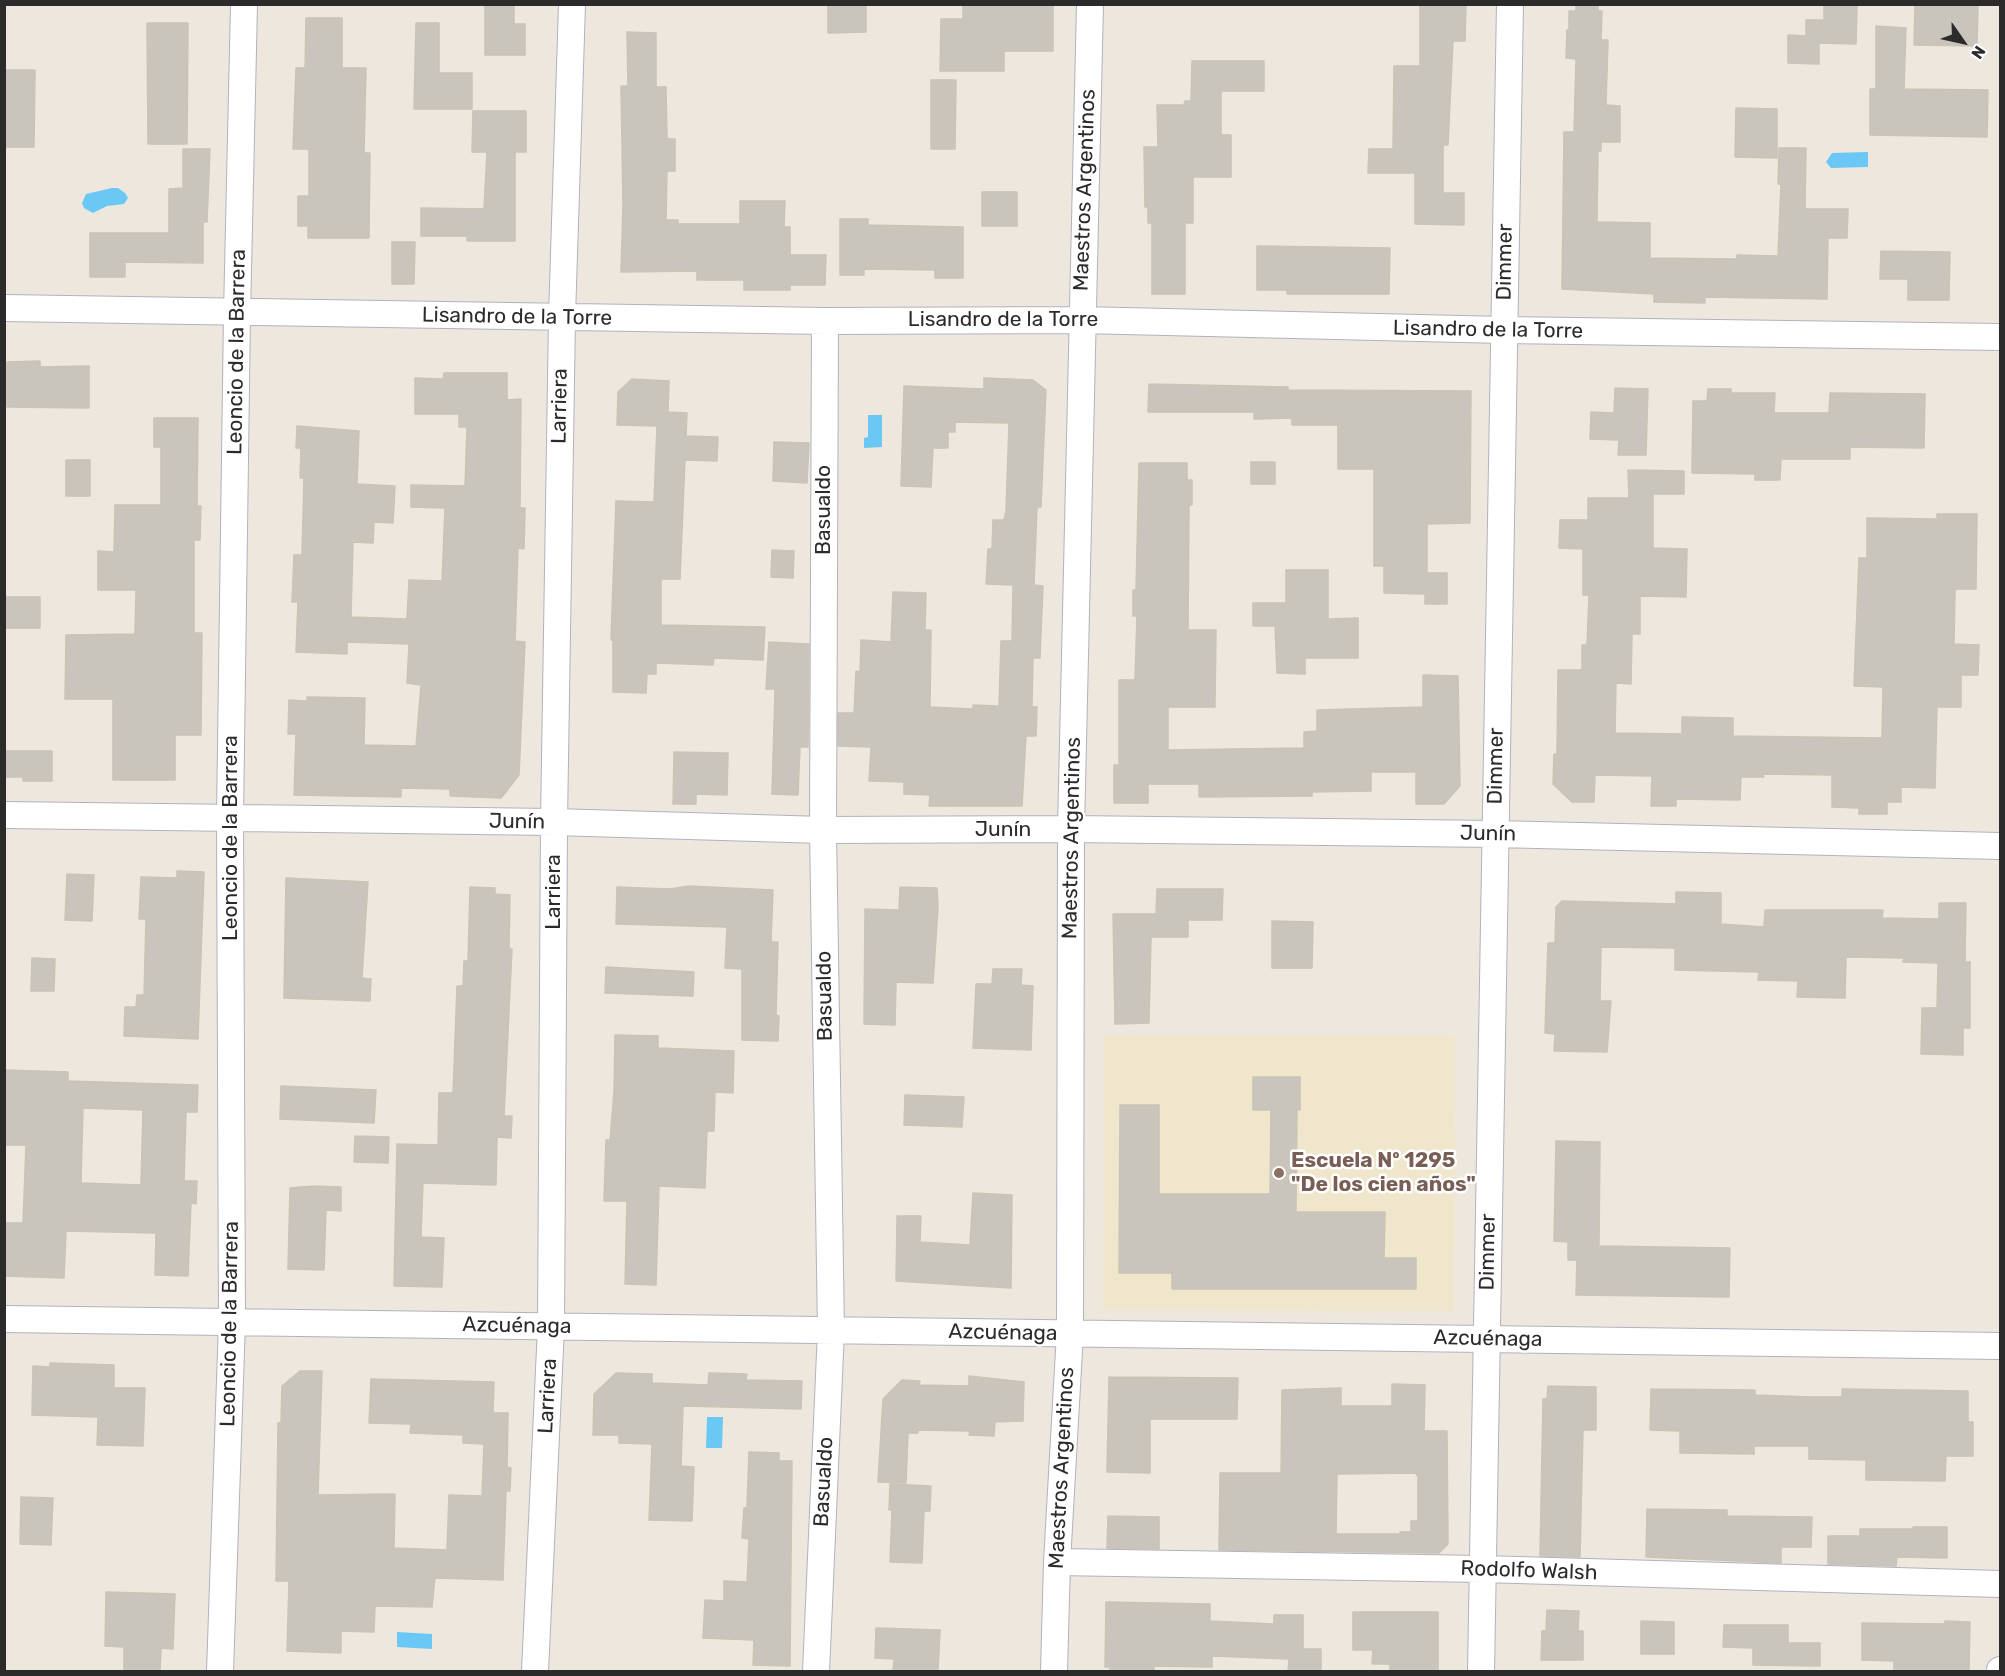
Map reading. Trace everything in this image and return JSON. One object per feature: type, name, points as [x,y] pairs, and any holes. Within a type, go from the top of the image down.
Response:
[{"type":"street","name":"Leoncio de la Barrera","points":[[220,1671],[232,1322],[231,818],[237,314],[244,4]]},
{"type":"street","name":"Larriera","points":[[535,1671],[551,1327],[554,822],[562,317],[572,4]]},
{"type":"street","name":"Maestros Argentinos","points":[[1054,1671],[1057,1562],[1070,1334],[1071,829],[1090,4]]},
{"type":"street","name":"Dimmer","points":[[1481,1671],[1510,4]]},
{"type":"street","name":"Lisandro de la Torre","points":[[4,308],[237,314],[825,321],[1081,320],[1504,330],[2001,337]]},
{"type":"street","name":"Basualdo","points":[[816,1671],[831,1330],[822,830],[825,321]]},
{"type":"street","name":"Junín","points":[[4,815],[554,822],[822,830],[1071,829],[1495,834],[2001,846]]},
{"type":"street","name":"Azcuénaga","points":[[4,1319],[2001,1346]]},
{"type":"street","name":"Rodolfo Walsh","points":[[1057,1562],[1483,1569],[2001,1584]]},
{"type":"shaded area","name":"Escuela Nº 1295 \"De los cien años\"","points":[[1104,1036],[1455,1036],[1454,1311],[1103,1310]]},
{"type":"water","points":[[1868,152],[1868,167],[1831,168],[1826,162],[1832,153]]},
{"type":"water","points":[[118,188],[125,193],[128,198],[124,204],[107,206],[93,213],[84,208],[82,203],[86,194]]},
{"type":"water","points":[[868,415],[882,415],[882,447],[864,448],[864,438],[868,437]]},
{"type":"water","points":[[707,1417],[723,1417],[722,1448],[706,1448]]},
{"type":"water","points":[[397,1632],[432,1634],[432,1649],[397,1647]]},
{"type":"building","points":[[485,4],[514,4],[514,24],[525,24],[525,55],[485,55]]},
{"type":"building","points":[[828,4],[866,4],[866,32],[828,33]]},
{"type":"building","points":[[963,4],[1053,4],[1053,51],[1004,51],[1004,71],[940,71],[941,19],[963,19]]},
{"type":"building","points":[[1420,4],[1466,4],[1465,41],[1453,41],[1448,145],[1443,145],[1443,193],[1464,193],[1464,225],[1415,224],[1415,173],[1368,173],[1369,149],[1393,149],[1394,66],[1420,66]]},
{"type":"building","points":[[1576,4],[1598,4],[1598,11],[1602,11],[1601,40],[1608,40],[1606,105],[1620,106],[1620,142],[1601,142],[1601,151],[1598,151],[1597,222],[1650,223],[1650,258],[1737,259],[1737,255],[1778,256],[1781,184],[1778,184],[1779,148],[1806,148],[1805,209],[1848,209],[1847,238],[1828,238],[1827,299],[1705,297],[1705,303],[1654,302],[1654,294],[1562,289],[1564,132],[1574,132],[1576,59],[1566,58],[1567,30],[1569,30],[1569,11],[1576,11]]},
{"type":"building","points":[[1824,4],[1857,4],[1856,44],[1819,43],[1819,64],[1788,63],[1788,35],[1806,36],[1806,20],[1824,20]]},
{"type":"building","points":[[1915,4],[1978,4],[1977,46],[1914,45]]},
{"type":"building","points":[[306,18],[342,18],[342,68],[366,68],[364,153],[370,153],[369,238],[308,238],[308,226],[298,226],[298,196],[309,196],[309,149],[293,149],[296,68],[305,68]]},
{"type":"building","points":[[147,23],[188,23],[187,144],[148,144]]},
{"type":"building","points":[[416,23],[439,23],[439,73],[472,73],[472,109],[414,109]]},
{"type":"building","points":[[1876,26],[1906,28],[1904,89],[1988,90],[1987,137],[1870,135],[1870,89],[1876,89]]},
{"type":"building","points":[[627,32],[656,33],[656,87],[666,87],[667,139],[675,139],[675,171],[667,171],[666,220],[678,220],[678,224],[740,224],[740,201],[785,201],[784,227],[790,227],[790,255],[826,255],[825,285],[790,285],[790,290],[744,290],[744,280],[697,280],[697,271],[621,272],[623,205],[621,86],[628,86]]},
{"type":"building","points":[[1192,61],[1264,61],[1264,91],[1221,91],[1221,135],[1231,135],[1231,177],[1193,177],[1193,223],[1185,223],[1185,294],[1152,294],[1152,223],[1148,223],[1148,207],[1145,207],[1144,147],[1158,147],[1157,105],[1184,105],[1185,101],[1191,101]]},
{"type":"building","points":[[4,70],[35,70],[34,147],[4,147]]},
{"type":"building","points":[[931,80],[956,80],[955,149],[931,149]]},
{"type":"building","points":[[1736,108],[1777,109],[1777,158],[1735,157]]},
{"type":"building","points":[[473,111],[526,111],[526,152],[515,152],[515,241],[467,241],[467,236],[421,236],[421,208],[484,209],[487,152],[472,152]]},
{"type":"building","points":[[183,149],[210,149],[207,222],[203,222],[203,263],[125,262],[125,277],[90,277],[90,233],[169,233],[169,189],[183,188]]},
{"type":"building","points":[[982,192],[1017,192],[1017,226],[982,226]]},
{"type":"building","points":[[840,219],[868,219],[868,225],[963,227],[963,278],[935,278],[935,270],[864,269],[864,275],[840,275]]},
{"type":"building","points":[[392,242],[415,242],[414,284],[392,284]]},
{"type":"building","points":[[1257,246],[1390,248],[1389,294],[1287,294],[1287,290],[1257,290]]},
{"type":"building","points":[[1881,251],[1950,252],[1949,300],[1908,300],[1908,279],[1880,279]]},
{"type":"building","points":[[40,361],[40,367],[89,366],[89,408],[7,407],[7,362]]},
{"type":"building","points":[[444,373],[507,373],[507,400],[521,399],[520,508],[525,508],[524,549],[518,548],[515,641],[525,642],[519,775],[501,798],[450,796],[450,789],[401,788],[401,797],[294,795],[296,734],[288,734],[289,700],[307,701],[307,697],[365,698],[364,745],[416,746],[421,685],[407,683],[409,644],[347,642],[347,654],[296,652],[298,602],[292,602],[294,555],[302,555],[304,478],[300,478],[301,448],[296,448],[297,426],[359,431],[357,484],[395,486],[393,523],[374,522],[373,543],[353,542],[351,617],[407,619],[409,580],[442,581],[445,508],[411,507],[411,485],[465,486],[467,427],[459,427],[459,414],[415,414],[415,378],[443,379]]},
{"type":"building","points":[[984,378],[1033,380],[1046,390],[1041,507],[1037,507],[1034,585],[1043,586],[1040,658],[1033,658],[1032,707],[1037,707],[1036,736],[1026,736],[1022,806],[929,806],[930,795],[904,794],[904,782],[869,781],[871,747],[838,746],[838,713],[854,713],[856,671],[860,672],[861,640],[891,642],[893,592],[926,593],[925,630],[931,630],[930,707],[973,709],[973,705],[999,706],[1001,641],[1012,641],[1013,585],[986,584],[988,549],[992,549],[993,520],[1004,520],[1006,511],[1009,423],[955,422],[955,432],[948,432],[948,448],[933,448],[931,487],[901,486],[904,386],[984,389]]},
{"type":"building","points":[[632,379],[669,381],[668,412],[687,413],[686,436],[718,437],[717,461],[685,460],[680,579],[661,579],[661,625],[765,627],[763,660],[714,658],[713,665],[656,663],[656,674],[647,674],[646,693],[613,692],[613,640],[611,640],[616,501],[654,502],[657,426],[617,425],[618,392]]},
{"type":"building","points":[[1149,384],[1288,387],[1288,390],[1471,391],[1470,523],[1427,524],[1427,573],[1447,573],[1447,604],[1425,604],[1425,594],[1384,593],[1384,566],[1374,566],[1374,469],[1338,469],[1338,425],[1292,425],[1292,418],[1254,419],[1254,412],[1148,412]]},
{"type":"building","points":[[1615,388],[1648,389],[1646,455],[1618,455],[1619,440],[1590,439],[1591,412],[1614,413]]},
{"type":"building","points":[[1708,389],[1731,389],[1731,393],[1775,393],[1774,413],[1829,413],[1830,393],[1925,394],[1924,448],[1850,447],[1850,459],[1781,459],[1780,480],[1755,480],[1755,474],[1692,473],[1693,401],[1707,401]]},
{"type":"building","points":[[154,418],[198,418],[197,506],[201,506],[200,540],[194,540],[194,633],[202,633],[201,735],[175,735],[175,780],[113,780],[113,699],[65,699],[66,635],[135,634],[136,590],[98,590],[98,551],[114,552],[115,505],[161,505],[161,447],[154,447]]},
{"type":"building","points":[[774,442],[809,443],[807,483],[773,481]]},
{"type":"building","points":[[66,460],[90,460],[90,496],[66,496]]},
{"type":"building","points":[[1251,462],[1275,462],[1275,484],[1251,484]]},
{"type":"building","points":[[1139,463],[1187,463],[1187,480],[1192,480],[1192,505],[1189,505],[1188,630],[1216,630],[1215,707],[1168,707],[1168,750],[1304,748],[1304,732],[1317,731],[1317,710],[1423,707],[1423,675],[1458,676],[1460,786],[1444,804],[1416,804],[1416,772],[1371,772],[1371,791],[1312,792],[1312,796],[1199,797],[1199,784],[1148,784],[1148,803],[1114,803],[1114,765],[1119,765],[1119,680],[1135,680],[1137,616],[1133,616],[1133,590],[1136,590]]},
{"type":"building","points":[[1628,470],[1684,471],[1684,494],[1653,494],[1653,548],[1687,549],[1686,597],[1640,596],[1640,634],[1632,634],[1631,684],[1616,683],[1615,733],[1682,734],[1682,717],[1733,718],[1733,736],[1882,738],[1883,687],[1854,686],[1859,558],[1867,558],[1867,518],[1937,519],[1937,514],[1977,514],[1976,589],[1955,589],[1954,644],[1979,645],[1978,675],[1961,675],[1961,707],[1937,707],[1935,788],[1901,787],[1901,802],[1887,802],[1887,814],[1859,814],[1859,808],[1832,807],[1832,775],[1763,774],[1764,777],[1741,777],[1740,800],[1676,799],[1676,806],[1651,806],[1652,776],[1595,775],[1594,802],[1572,802],[1553,784],[1554,754],[1557,754],[1558,670],[1582,670],[1582,645],[1587,645],[1589,595],[1583,595],[1583,549],[1559,548],[1560,520],[1588,520],[1588,498],[1629,498]]},
{"type":"building","points":[[772,550],[794,551],[793,578],[771,577]]},
{"type":"building","points":[[1286,570],[1328,570],[1328,619],[1358,618],[1358,658],[1305,658],[1305,674],[1277,673],[1275,626],[1253,626],[1253,603],[1286,603]]},
{"type":"building","points":[[4,597],[40,597],[40,628],[4,628]]},
{"type":"building","points":[[769,642],[809,644],[808,747],[800,747],[798,795],[772,794],[775,689],[766,689]]},
{"type":"building","points":[[4,751],[52,751],[52,781],[23,781],[23,777],[4,777]]},
{"type":"building","points":[[674,752],[728,753],[727,795],[696,794],[696,804],[673,804]]},
{"type":"building","points":[[177,871],[204,872],[198,1039],[124,1036],[125,1007],[136,1007],[137,995],[144,995],[146,919],[139,919],[141,877],[177,878]]},
{"type":"building","points":[[67,874],[94,875],[92,921],[65,920]]},
{"type":"building","points":[[286,878],[368,882],[362,978],[371,979],[370,1001],[284,998]]},
{"type":"building","points":[[689,886],[773,890],[771,942],[778,942],[776,1015],[779,1016],[778,1041],[742,1040],[742,969],[725,968],[727,927],[616,924],[617,887],[670,889]]},
{"type":"building","points":[[470,887],[495,888],[495,894],[510,895],[509,949],[512,949],[504,1116],[512,1116],[511,1138],[497,1137],[496,1185],[423,1183],[421,1237],[444,1238],[442,1287],[394,1286],[397,1144],[438,1145],[439,1093],[453,1093],[457,986],[463,986],[464,961],[468,961]]},
{"type":"building","points":[[900,887],[937,888],[938,908],[933,983],[896,982],[895,1025],[864,1024],[865,909],[899,910]]},
{"type":"building","points":[[1157,889],[1223,889],[1222,920],[1188,920],[1188,937],[1151,937],[1149,1023],[1115,1024],[1113,914],[1156,914]]},
{"type":"building","points":[[1676,892],[1721,893],[1721,924],[1764,927],[1765,910],[1883,910],[1882,918],[1939,919],[1939,903],[1966,903],[1965,962],[1970,962],[1970,1028],[1963,1028],[1963,1055],[1921,1054],[1922,1008],[1937,1008],[1938,963],[1903,962],[1904,958],[1846,957],[1845,998],[1797,997],[1798,981],[1758,980],[1759,972],[1675,970],[1675,948],[1601,947],[1600,1001],[1611,1001],[1607,1052],[1554,1051],[1555,1034],[1545,1033],[1548,943],[1555,943],[1556,907],[1562,901],[1676,904]]},
{"type":"building","points":[[1272,921],[1313,922],[1312,968],[1272,968]]},
{"type":"building","points":[[32,958],[55,959],[54,991],[31,991]]},
{"type":"building","points":[[606,967],[694,972],[693,996],[605,993]]},
{"type":"building","points":[[993,969],[1022,969],[1021,985],[1033,986],[1031,1050],[973,1048],[976,984],[992,984]]},
{"type":"building","points":[[615,1035],[658,1036],[658,1048],[734,1051],[733,1093],[715,1092],[714,1131],[707,1131],[705,1188],[659,1186],[656,1285],[625,1284],[627,1201],[604,1201],[606,1140],[610,1140],[614,1091]]},
{"type":"building","points":[[4,1070],[68,1072],[68,1081],[198,1085],[197,1112],[186,1112],[184,1181],[197,1181],[196,1204],[191,1203],[188,1276],[155,1275],[156,1233],[66,1231],[64,1278],[4,1276],[4,1223],[23,1223],[26,1145],[4,1145]],"holes":[[[83,1108],[143,1110],[141,1185],[81,1183]]]},
{"type":"building","points":[[1253,1077],[1300,1077],[1300,1110],[1297,1110],[1296,1212],[1385,1212],[1384,1258],[1416,1258],[1416,1289],[1172,1289],[1172,1273],[1119,1273],[1120,1105],[1159,1105],[1159,1194],[1270,1194],[1271,1110],[1253,1110]]},
{"type":"building","points":[[281,1086],[376,1090],[374,1123],[280,1119]]},
{"type":"building","points":[[905,1095],[964,1097],[962,1127],[904,1125]]},
{"type":"building","points":[[355,1136],[389,1137],[388,1163],[354,1162]]},
{"type":"building","points":[[1556,1141],[1600,1142],[1599,1246],[1730,1248],[1729,1297],[1576,1295],[1577,1260],[1568,1260],[1568,1242],[1554,1241]]},
{"type":"building","points":[[341,1187],[341,1211],[326,1210],[324,1270],[288,1269],[290,1188]]},
{"type":"building","points":[[973,1193],[1012,1195],[1011,1288],[896,1281],[897,1216],[921,1216],[920,1242],[970,1245]]},
{"type":"building","points":[[50,1363],[114,1365],[114,1388],[145,1388],[143,1446],[97,1445],[98,1417],[32,1415],[33,1366],[50,1367]]},
{"type":"building","points":[[300,1371],[322,1371],[318,1495],[395,1494],[394,1548],[447,1550],[449,1495],[482,1496],[484,1444],[463,1443],[463,1435],[410,1433],[411,1424],[369,1423],[371,1379],[494,1382],[493,1413],[508,1413],[507,1467],[511,1468],[510,1491],[506,1491],[503,1580],[435,1578],[432,1607],[375,1606],[374,1632],[341,1631],[341,1653],[287,1651],[289,1581],[276,1581],[278,1423],[281,1423],[282,1386]]},
{"type":"building","points":[[616,1373],[652,1374],[652,1383],[708,1385],[709,1373],[747,1374],[746,1380],[802,1381],[801,1409],[683,1406],[681,1466],[694,1467],[692,1521],[649,1520],[652,1444],[619,1443],[619,1435],[593,1435],[594,1394]]},
{"type":"building","points":[[969,1376],[1024,1382],[1023,1421],[995,1422],[994,1436],[969,1435],[970,1431],[918,1430],[918,1433],[908,1433],[906,1483],[878,1482],[883,1399],[902,1380],[920,1381],[919,1385],[969,1386]]},
{"type":"building","points":[[1109,1377],[1238,1378],[1237,1419],[1150,1419],[1150,1473],[1107,1472]]},
{"type":"building","points":[[1392,1384],[1425,1385],[1424,1431],[1447,1431],[1448,1544],[1439,1553],[1219,1550],[1220,1473],[1281,1473],[1282,1390],[1341,1388],[1341,1406],[1392,1406]],"holes":[[[1415,1473],[1418,1476],[1418,1521],[1411,1521],[1411,1532],[1336,1534],[1337,1474]]]},
{"type":"building","points":[[1548,1386],[1596,1387],[1596,1430],[1583,1430],[1580,1557],[1540,1556],[1543,1399],[1547,1399]]},
{"type":"building","points":[[1651,1389],[1755,1390],[1755,1395],[1810,1397],[1842,1397],[1842,1389],[1968,1391],[1968,1422],[1973,1422],[1973,1456],[1946,1456],[1945,1481],[1866,1480],[1866,1460],[1809,1459],[1809,1446],[1754,1446],[1754,1454],[1680,1453],[1680,1431],[1650,1430]]},
{"type":"building","points":[[749,1452],[779,1453],[779,1461],[792,1461],[790,1666],[753,1665],[754,1640],[703,1638],[705,1600],[724,1601],[724,1581],[747,1582],[749,1539],[742,1538],[744,1508],[747,1508]]},
{"type":"building","points":[[890,1484],[931,1486],[930,1511],[924,1511],[922,1563],[890,1562],[892,1510],[889,1510]]},
{"type":"building","points":[[21,1497],[53,1498],[51,1545],[20,1544]]},
{"type":"building","points":[[1647,1509],[1727,1510],[1727,1516],[1812,1517],[1811,1547],[1781,1547],[1781,1563],[1646,1557]]},
{"type":"building","points":[[1108,1516],[1159,1517],[1159,1549],[1107,1548]]},
{"type":"building","points":[[1913,1527],[1947,1527],[1947,1558],[1897,1557],[1896,1566],[1828,1564],[1828,1536],[1860,1536],[1860,1529],[1913,1529]]},
{"type":"building","points":[[106,1592],[175,1594],[173,1649],[161,1648],[160,1671],[124,1671],[124,1647],[105,1646]]},
{"type":"building","points":[[1106,1602],[1210,1604],[1210,1621],[1274,1624],[1274,1615],[1303,1615],[1303,1649],[1321,1649],[1321,1671],[1288,1671],[1289,1659],[1212,1656],[1212,1667],[1154,1666],[1154,1671],[1110,1671],[1110,1667],[1105,1667]]},
{"type":"building","points":[[1547,1610],[1579,1611],[1578,1631],[1583,1631],[1583,1660],[1541,1660],[1542,1631],[1546,1631]]},
{"type":"building","points":[[1353,1612],[1438,1612],[1438,1671],[1390,1671],[1390,1664],[1372,1664],[1373,1650],[1353,1650]]},
{"type":"building","points":[[1641,1621],[1674,1622],[1674,1654],[1641,1654]]},
{"type":"building","points":[[1945,1621],[1970,1622],[1969,1671],[1894,1671],[1894,1661],[1862,1660],[1862,1623],[1945,1624]]},
{"type":"building","points":[[1724,1625],[1788,1625],[1788,1643],[1820,1643],[1820,1666],[1753,1665],[1753,1648],[1723,1647]]},
{"type":"building","points":[[876,1628],[940,1630],[938,1671],[893,1671],[894,1659],[875,1658]]},
{"type":"place","name":"Escuela Nº 1295 \"De los cien años\"","points":[[1279,1173]]}]
